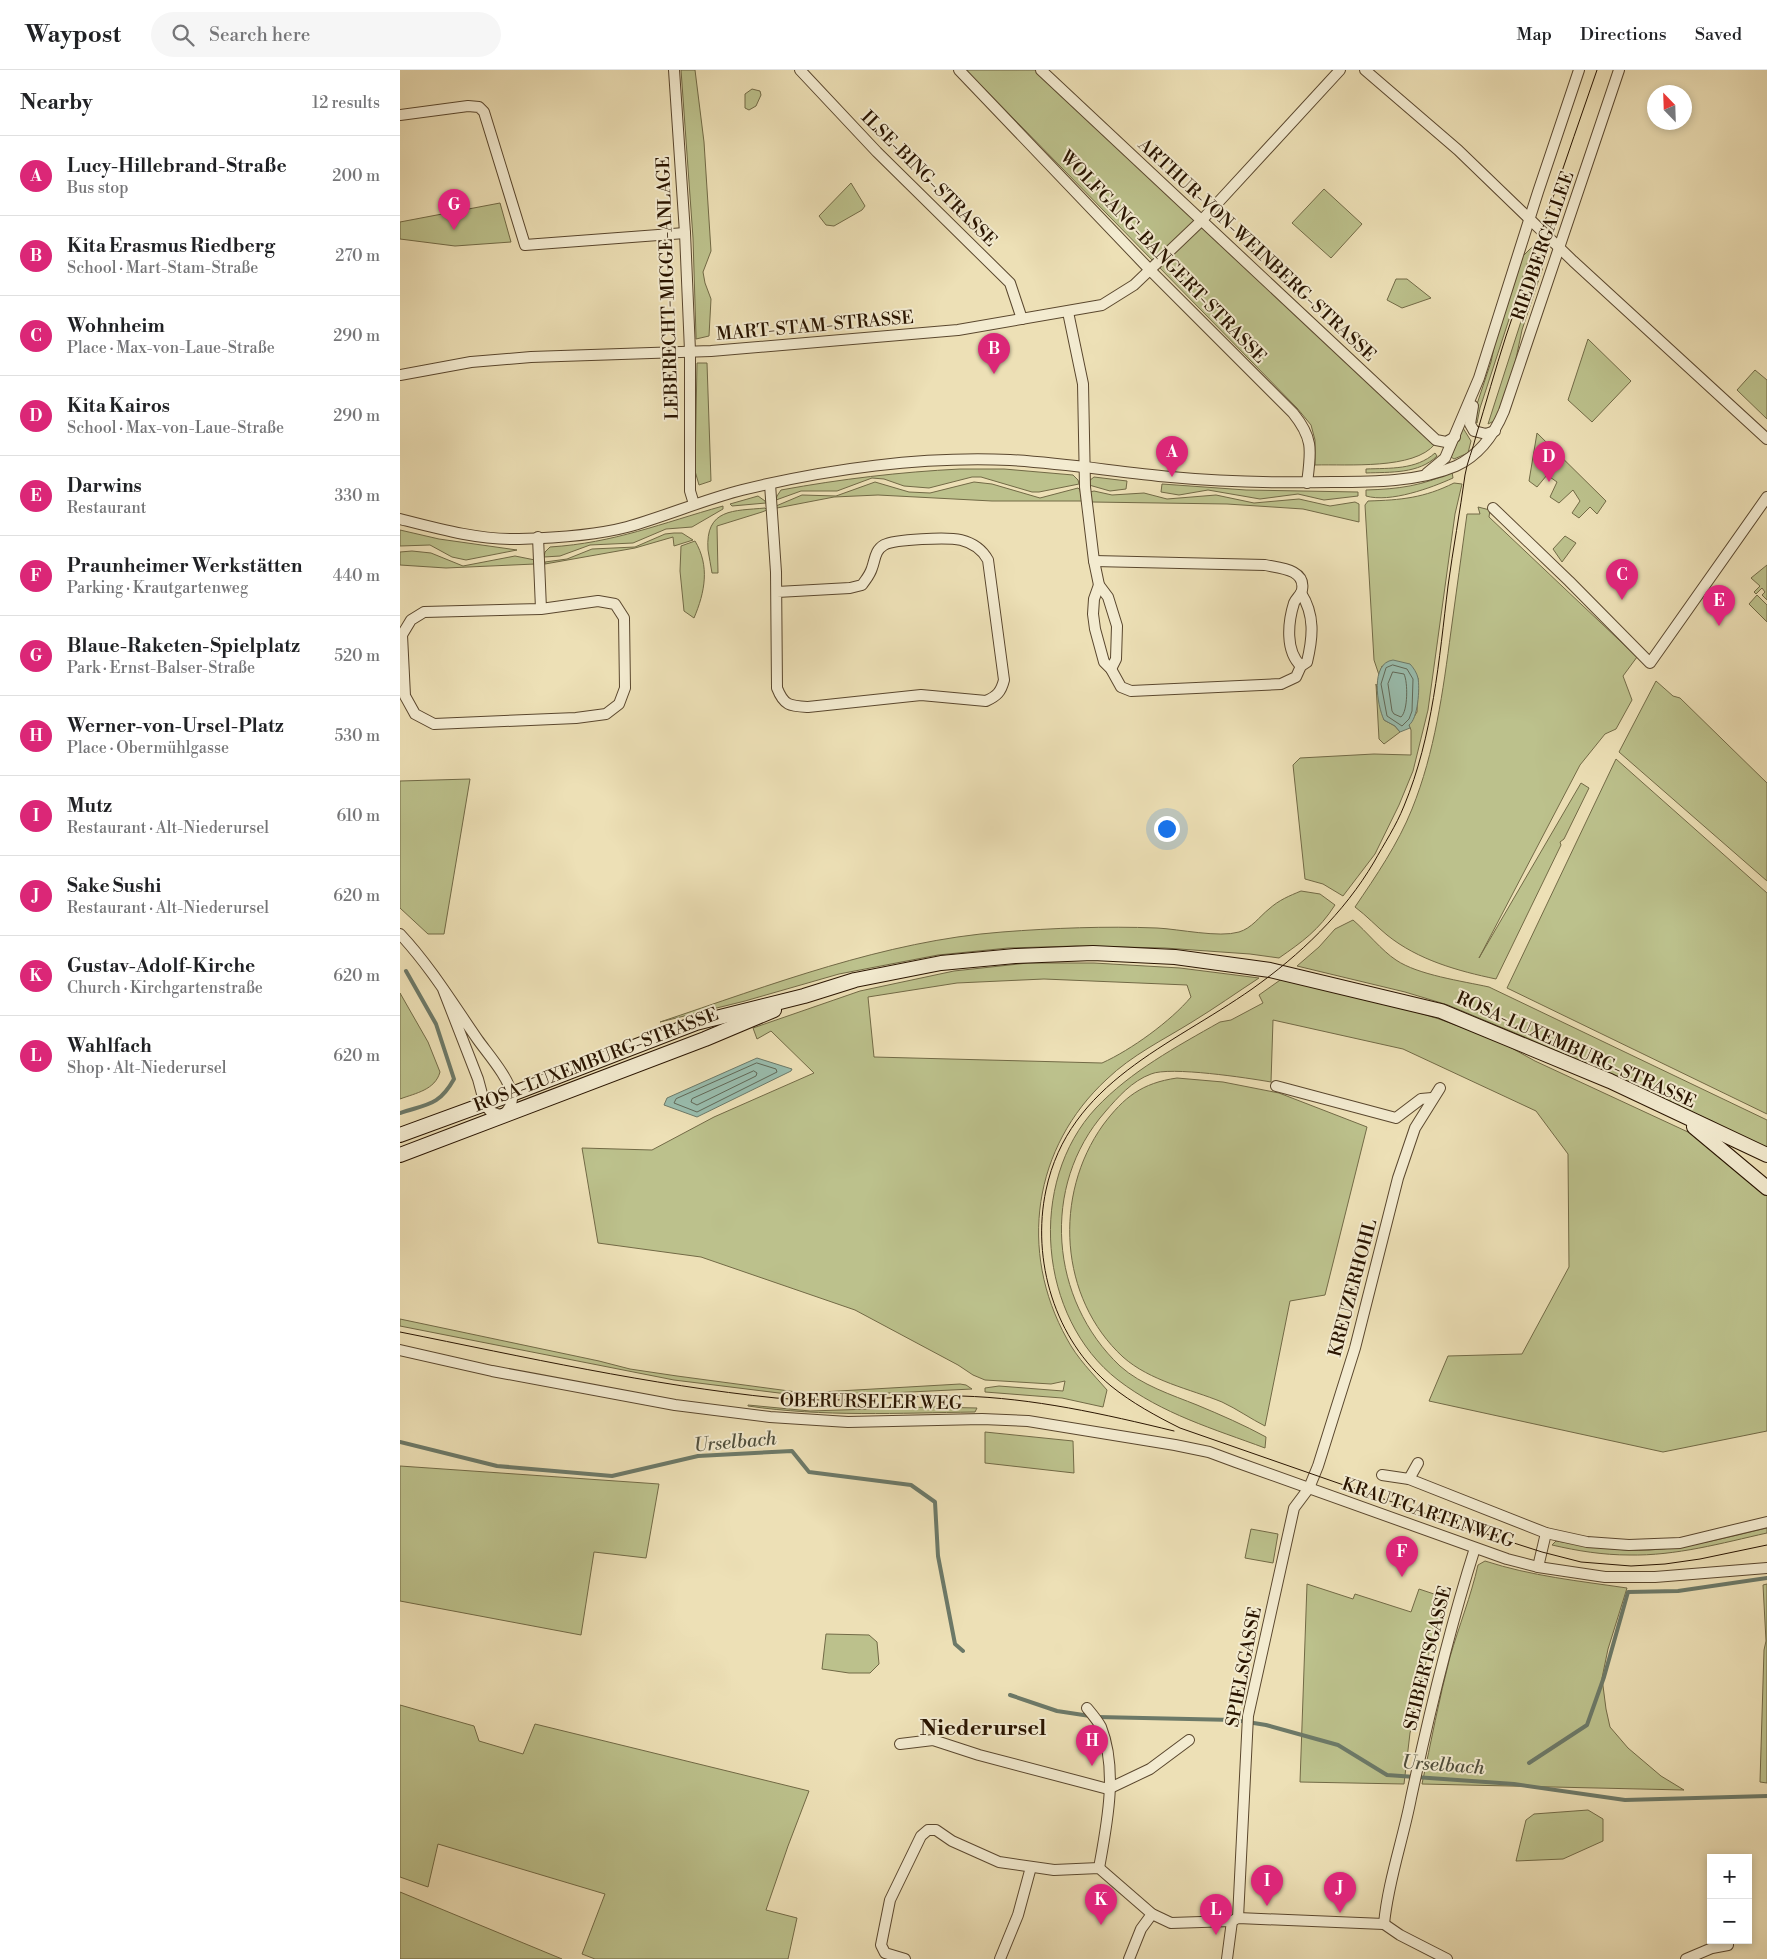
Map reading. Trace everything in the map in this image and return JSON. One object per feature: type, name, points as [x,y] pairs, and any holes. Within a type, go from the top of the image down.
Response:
[{"type":"main road","name":"ROSA-LUXEMBURG-STRASSE","points":[[400,1135],[696,1023],[804,996],[855,980],[941,963],[1015,956],[1093,953],[1175,957],[1270,970],[1441,1011],[1610,1081],[1767,1156]]},
{"type":"main road","name":"ROSA-LUXEMBURG-STRASSE","points":[[400,1154],[705,1039],[804,996]]},
{"type":"main road","points":[[1680,1116],[1767,1188]]},
{"type":"street","name":"LEBERECHT-MIGGE-ANLAGE","points":[[674,70],[685,233],[690,351],[689,481],[694,504]]},
{"type":"street","name":"ILSE-BING-STRASSE","points":[[800,70],[877,152],[1010,283],[1022,319]]},
{"type":"street","name":"WOLFGANG-BANGERT-STRASSE","points":[[959,70],[1150,270],[1293,412],[1305,427],[1310,441],[1307,483]]},
{"type":"street","name":"ARTHUR-VON-WEINBERG-STRASSE","points":[[1041,70],[1436,440],[1446,442],[1455,437]]},
{"type":"street","name":"MART-STAM-STRASSE","points":[[400,375],[471,362],[531,357],[680,353],[958,330],[1102,305],[1134,285],[1201,221],[1340,70]]},
{"type":"street","points":[[1365,70],[1458,150],[1530,217],[1559,248],[1767,439]]},
{"type":"street","name":"RIEDBERGALLEE","points":[[1425,475],[1445,458],[1474,390],[1579,70]]},
{"type":"street","name":"RIEDBERGALLEE","points":[[1425,475],[1460,464],[1489,441],[1495,431],[1504,411],[1619,70]]},
{"type":"street","points":[[400,115],[468,106],[479,107],[484,112],[525,245],[685,233]]},
{"type":"street","points":[[1068,312],[1083,384],[1084,467],[1094,561],[1099,585],[1108,596],[1117,626],[1116,659],[1111,669]]},
{"type":"street","name":"RIEDBERGALLEE","points":[[1474,390],[1470,424],[1477,433],[1486,434],[1495,431]]},
{"type":"street","points":[[400,519],[453,532],[499,538],[538,538],[581,534],[626,527],[694,504],[770,484],[834,471],[925,461],[1009,460],[1181,477],[1307,483],[1401,480],[1425,475]]},
{"type":"street","points":[[770,484],[777,592],[777,688],[781,699],[791,706],[808,707],[921,695],[986,701],[996,697],[1001,691],[1004,680],[988,560],[984,551],[974,545],[960,540],[898,541],[883,546],[875,555],[872,568],[862,584],[850,588],[777,592]]},
{"type":"street","points":[[1493,508],[1570,581],[1650,663],[1767,497]]},
{"type":"street","points":[[538,538],[541,609]]},
{"type":"street","points":[[1094,561],[1265,565],[1292,571],[1301,579],[1302,593],[1312,616],[1312,641],[1307,662],[1301,666],[1296,676],[1282,684],[1131,691],[1121,687],[1111,669],[1104,662],[1093,614],[1094,599],[1099,585]]},
{"type":"street","points":[[1301,666],[1295,661],[1289,631],[1295,601],[1302,593]]},
{"type":"street","points":[[598,601],[615,604],[624,618],[625,636],[625,688],[619,704],[606,714],[576,718],[434,724],[416,714],[405,696],[402,635],[411,620],[424,612],[541,609],[598,601]]},
{"type":"street","points":[[400,934],[416,951],[443,989],[504,1076],[512,1094],[512,1105],[503,1116],[491,1112],[485,1104],[478,1079],[443,989]]},
{"type":"street","name":"KREUZERHOHL","points":[[1276,1086],[1396,1118],[1421,1099],[1432,1098]]},
{"type":"street","name":"KREUZERHOHL","points":[[1308,1488],[1315,1476],[1355,1348],[1398,1178],[1415,1128],[1440,1088]]},
{"type":"street","name":"OBERURSELER WEG","points":[[400,1350],[492,1371],[675,1405],[770,1417],[848,1422],[982,1419],[1028,1421],[1081,1429],[1209,1452],[1308,1488]]},
{"type":"street","name":"KRAUTGARTENWEG","points":[[1409,1479],[1418,1463]]},
{"type":"street","name":"KRAUTGARTENWEG","points":[[1382,1475],[1409,1479],[1546,1533],[1587,1542],[1629,1545],[1680,1543],[1767,1522]]},
{"type":"street","name":"SPIELSGASSE","points":[[1227,1959],[1235,1920],[1248,1716],[1294,1508],[1308,1488]]},
{"type":"street","name":"KRAUTGARTENWEG","points":[[1308,1488],[1507,1559],[1538,1566],[1605,1577],[1655,1577],[1767,1568]]},
{"type":"street","points":[[1538,1566],[1546,1533]]},
{"type":"street","name":"SEIBERTSGASSE","points":[[1384,1924],[1386,1904],[1418,1764],[1461,1592],[1475,1548]]},
{"type":"street","points":[[1088,1708],[1100,1726],[1110,1768],[1107,1822],[1099,1868]]},
{"type":"street","points":[[900,1744],[933,1740],[979,1755],[1108,1789],[1150,1769],[1189,1740]]},
{"type":"street","points":[[905,1959],[885,1953],[881,1945],[890,1900],[921,1836],[928,1830],[936,1830],[952,1841],[998,1862],[1054,1870],[1099,1868],[1152,1914],[1171,1924],[1235,1920],[1384,1924],[1400,1935],[1447,1959]]},
{"type":"street","points":[[1000,1959],[1018,1915],[1032,1867]]},
{"type":"street","points":[[1129,1959],[1141,1929],[1152,1914]]},
{"type":"street","points":[[1686,1959],[1712,1948],[1728,1945]]},
{"type":"green space","points":[[681,70],[695,70],[704,142],[711,251],[703,272],[711,299],[709,336],[696,339],[693,238]]},
{"type":"green space","points":[[966,70],[1035,70],[1435,444],[1425,452],[1397,462],[1362,465],[1315,465],[1315,440],[1311,425],[1297,408]]},
{"type":"green space","points":[[752,89],[760,91],[761,95],[756,106],[749,110],[745,108],[745,94]]},
{"type":"green space","points":[[851,183],[865,206],[862,210],[834,226],[826,225],[819,216]]},
{"type":"green space","points":[[1324,189],[1362,224],[1331,258],[1292,223]]},
{"type":"green space","points":[[500,203],[511,242],[455,246],[400,239],[400,222]]},
{"type":"green space","points":[[1533,246],[1480,408],[1477,423],[1474,419],[1475,410],[1491,362],[1497,333],[1522,257]]},
{"type":"green space","points":[[1544,250],[1544,264],[1522,330],[1514,368],[1498,413],[1494,421],[1488,424]]},
{"type":"green space","points":[[1396,279],[1407,279],[1431,298],[1402,308],[1387,300]]},
{"type":"green space","points":[[1588,339],[1631,381],[1592,422],[1568,400]]},
{"type":"green space","points":[[697,363],[707,363],[711,481],[699,485],[695,471]]},
{"type":"green space","points":[[1755,370],[1767,380],[1767,419],[1737,390]]},
{"type":"green space","points":[[1463,428],[1471,441],[1468,453],[1454,459],[1451,457]]},
{"type":"green space","points":[[1537,433],[1606,501],[1597,514],[1590,507],[1579,518],[1572,513],[1580,501],[1573,490],[1559,503],[1550,497],[1557,482],[1547,475],[1537,487],[1529,481]]},
{"type":"green space","points":[[1435,453],[1437,456],[1430,462],[1413,469],[1366,473],[1366,469],[1402,467],[1420,463]]},
{"type":"green space","points":[[960,469],[1004,469],[1073,475],[1079,484],[1032,492],[981,477],[972,477],[929,488],[904,486],[884,479],[872,478],[837,491],[801,491],[776,500],[781,490],[803,486],[893,474]]},
{"type":"green space","points":[[1452,472],[1453,478],[1410,493],[1387,498],[1366,496],[1366,490],[1410,486],[1431,481]]},
{"type":"green space","points":[[1094,477],[1127,481],[1126,489],[1110,491],[1089,485],[1089,481]]},
{"type":"green space","points":[[875,482],[909,492],[930,493],[974,482],[992,484],[1040,498],[1078,488],[1082,501],[992,501],[878,495],[834,497],[777,508],[776,506],[802,495],[836,496]]},
{"type":"green space","points":[[1454,483],[1462,484],[1455,514],[1428,710],[1413,771],[1375,854],[1343,896],[1323,884],[1305,879],[1293,765],[1300,758],[1374,754],[1411,755],[1411,730],[1409,725],[1417,712],[1418,678],[1382,666],[1379,675],[1374,660],[1365,505],[1368,501],[1402,499],[1422,495]]},
{"type":"green space","points":[[1162,484],[1246,490],[1358,492],[1358,496],[1324,500],[1298,494],[1260,499],[1208,490],[1179,495],[1161,492]]},
{"type":"green space","points":[[1094,491],[1112,495],[1144,493],[1167,499],[1216,495],[1254,503],[1299,499],[1330,506],[1355,502],[1359,504],[1359,522],[1303,509],[1227,504],[1092,502],[1090,492]]},
{"type":"green space","points":[[758,496],[766,503],[732,506],[730,504]]},
{"type":"green space","points":[[723,506],[723,509],[692,527],[666,529],[633,543],[590,545],[560,556],[544,557],[545,552],[550,547],[617,537]]},
{"type":"green space","points":[[1478,507],[1490,510],[1489,517],[1637,657],[1623,676],[1632,700],[1616,729],[1605,734],[1580,765],[1479,958],[1581,783],[1589,788],[1564,839],[1560,842],[1561,845],[1496,979],[1453,968],[1425,958],[1399,944],[1355,907],[1379,872],[1400,835],[1412,809],[1427,766],[1441,699],[1467,514],[1480,514]]},
{"type":"green space","points":[[765,508],[767,510],[717,526],[718,573],[712,573],[708,550],[708,536],[711,526],[724,514]]},
{"type":"green space","points":[[400,530],[439,539],[517,550],[466,560],[452,557],[430,545],[400,546]]},
{"type":"green space","points":[[682,533],[693,540],[674,546],[673,537],[635,548],[545,564],[545,562],[567,559],[592,549],[635,547],[665,534]]},
{"type":"green space","points":[[1565,536],[1576,543],[1562,562],[1553,549]]},
{"type":"green space","points":[[695,541],[703,560],[704,579],[701,599],[694,618],[684,611],[680,571],[681,546]]},
{"type":"green space","points":[[400,552],[431,553],[463,566],[515,556],[535,560],[535,564],[446,568],[400,565]]},
{"type":"green space","points":[[1767,565],[1767,600],[1762,595],[1765,592],[1762,588],[1756,594],[1754,592],[1760,586],[1751,578]]},
{"type":"green space","points":[[1757,595],[1767,605],[1767,622],[1749,604]]},
{"type":"green space","points":[[1656,681],[1673,696],[1680,698],[1767,783],[1767,881],[1619,752]]},
{"type":"green space","points":[[1376,684],[1384,720],[1395,726],[1400,732],[1384,744],[1379,739]]},
{"type":"green space","points":[[1616,759],[1767,893],[1767,1114],[1507,988]]},
{"type":"green space","points":[[470,779],[444,934],[428,934],[400,908],[400,781]]},
{"type":"green space","points":[[1301,891],[1320,894],[1335,905],[1323,922],[1310,935],[1279,958],[1165,948],[1076,946],[1008,948],[938,955],[839,974],[745,1001],[660,1022],[828,966],[914,945],[958,937],[1002,932],[1099,927],[1157,928],[1199,933],[1231,934],[1244,930],[1277,903]]},
{"type":"green space","points":[[1353,920],[1385,952],[1405,965],[1441,977],[1489,987],[1767,1120],[1767,1150],[1712,1121],[1527,1038],[1448,1005],[1405,992],[1297,966],[1319,947],[1335,929]]},
{"type":"green space","points":[[1028,963],[1094,963],[1180,968],[1259,978],[1201,1017],[1137,1055],[1107,1079],[1082,1106],[1063,1136],[1049,1168],[1041,1202],[1039,1236],[1042,1271],[1052,1305],[1067,1339],[1080,1359],[1107,1390],[1103,1407],[1062,1398],[985,1392],[985,1388],[999,1386],[1063,1391],[1065,1381],[1051,1384],[985,1380],[855,1310],[701,1257],[598,1243],[582,1148],[652,1150],[714,1117],[814,1073],[771,1031],[757,1039],[753,1028],[860,991],[954,971]],"holes":[[[1044,979],[1187,985],[1191,997],[1173,1016],[1138,1043],[1102,1063],[874,1057],[868,997],[957,983]]]},
{"type":"green space","points":[[1283,978],[1390,1004],[1439,1019],[1499,1041],[1535,1061],[1703,1139],[1767,1190],[1767,1431],[1663,1452],[1429,1401],[1448,1356],[1522,1354],[1569,1267],[1568,1154],[1536,1111],[1403,1049],[1273,1020],[1271,1082],[1210,1073],[1161,1072],[1144,1077],[1115,1101],[1084,1141],[1070,1174],[1063,1207],[1062,1242],[1067,1276],[1079,1309],[1097,1339],[1120,1366],[1147,1384],[1224,1416],[1266,1437],[1265,1448],[1189,1420],[1152,1402],[1118,1380],[1091,1354],[1071,1322],[1058,1286],[1051,1248],[1052,1210],[1059,1173],[1074,1138],[1096,1108],[1124,1082],[1171,1050],[1220,1022],[1231,1020],[1263,1003],[1259,995]]},
{"type":"green space","points":[[400,993],[428,1042],[440,1072],[438,1078],[429,1087],[400,1099]]},
{"type":"green space","points":[[1177,1078],[1223,1082],[1279,1093],[1367,1127],[1325,1295],[1290,1301],[1265,1426],[1222,1402],[1171,1384],[1145,1372],[1123,1357],[1102,1333],[1086,1306],[1075,1276],[1070,1245],[1070,1214],[1076,1182],[1087,1153],[1103,1125],[1126,1099],[1144,1088],[1165,1080]]},
{"type":"green space","points":[[400,1319],[630,1369],[804,1393],[960,1384],[972,1389],[828,1396],[787,1394],[674,1380],[400,1326]]},
{"type":"green space","points":[[748,1405],[810,1411],[931,1407],[977,1408],[975,1412],[861,1414],[804,1412]]},
{"type":"green space","points":[[985,1432],[1073,1441],[1074,1473],[985,1463]]},
{"type":"green space","points":[[400,1466],[659,1484],[646,1558],[594,1552],[581,1635],[400,1601]]},
{"type":"green space","points":[[1767,1528],[1767,1533],[1699,1548],[1647,1555],[1581,1551],[1552,1545],[1556,1541],[1627,1550],[1664,1549],[1708,1542]]},
{"type":"green space","points":[[1251,1529],[1278,1534],[1273,1563],[1245,1558]]},
{"type":"green space","points":[[1485,1561],[1537,1574],[1627,1588],[1608,1649],[1602,1678],[1610,1727],[1628,1748],[1661,1776],[1684,1790],[1422,1784],[1450,1657],[1478,1565]]},
{"type":"green space","points":[[1307,1584],[1353,1599],[1355,1594],[1411,1612],[1419,1589],[1443,1597],[1444,1595],[1446,1599],[1425,1666],[1410,1733],[1404,1784],[1300,1782]]},
{"type":"green space","points":[[1767,1584],[1767,1783],[1760,1782],[1764,1650],[1766,1641],[1763,1585]]},
{"type":"green space","points":[[826,1634],[869,1635],[877,1642],[879,1664],[870,1673],[849,1673],[822,1669]]},
{"type":"green space","points":[[400,1705],[474,1726],[479,1741],[523,1754],[535,1724],[809,1791],[766,1910],[797,1918],[788,1959],[595,1959],[582,1954],[605,1894],[438,1844],[428,1887],[400,1877]]},
{"type":"green space","points":[[1588,1810],[1603,1819],[1603,1841],[1563,1859],[1516,1861],[1526,1820],[1534,1814]]},
{"type":"green space","points":[[400,1892],[562,1959],[400,1959]]},
{"type":"water","points":[[1393,660],[1410,664],[1417,674],[1419,683],[1418,703],[1412,722],[1409,725],[1410,728],[1400,732],[1395,726],[1384,720],[1379,705],[1377,686],[1381,669],[1386,663]]},
{"type":"water","points":[[757,1058],[792,1069],[697,1117],[664,1105],[667,1098]]},
{"type":"waterway","points":[[400,1113],[432,1103],[443,1094],[454,1079],[436,1024],[406,971]]},
{"type":"waterway","name":"Urselbach","points":[[400,1442],[497,1466],[612,1476],[698,1456],[792,1451],[809,1472],[911,1485],[935,1502],[938,1556],[955,1644],[963,1651]]},
{"type":"waterway","name":"Urselbach","points":[[1529,1763],[1587,1725],[1604,1677],[1628,1592],[1678,1591],[1767,1578]]},
{"type":"waterway","name":"Urselbach","points":[[1010,1695],[1057,1711],[1090,1716]]},
{"type":"waterway","name":"Urselbach","points":[[1097,1717],[1235,1720],[1266,1725],[1338,1745],[1387,1775],[1514,1784],[1625,1800],[1767,1796]]},
{"type":"tram line","points":[[1597,70],[1506,336],[1467,465],[1450,572],[1434,698],[1422,752],[1401,813],[1362,881],[1320,932],[1287,962],[1252,989],[1127,1070],[1100,1094],[1076,1121],[1058,1153],[1046,1190],[1042,1217],[1045,1271],[1052,1297],[1062,1322],[1075,1346],[1092,1367],[1111,1386],[1127,1398],[1180,1428],[1467,1528],[1542,1552],[1581,1562],[1631,1566],[1665,1564],[1767,1545]]},
{"type":"tram line","points":[[400,1332],[587,1370],[681,1386],[799,1400],[938,1396],[988,1397],[1042,1403],[1174,1431]]},
{"type":"place","name":"Blaue-Raketen-Spielplatz","points":[[454,230]]},
{"type":"place","name":"Kita Erasmus Riedberg","points":[[994,374]]},
{"type":"place","name":"Lucy-Hillebrand-Straße","points":[[1172,477]]},
{"type":"place","name":"Kita Kairos","points":[[1549,482]]},
{"type":"place","name":"Wohnheim","points":[[1622,600]]},
{"type":"place","name":"Darwins","points":[[1719,626]]},
{"type":"place","name":"Praunheimer Werkstätten","points":[[1402,1577]]},
{"type":"place","name":"Werner-von-Ursel-Platz","points":[[1092,1766]]},
{"type":"place","name":"Mutz","points":[[1267,1906]]},
{"type":"place","name":"Sake Sushi","points":[[1340,1913]]},
{"type":"place","name":"Gustav-Adolf-Kirche","points":[[1101,1925]]},
{"type":"place","name":"Wahlfach","points":[[1216,1935]]},
{"type":"district","name":"Niederursel","points":[[983,1728]]}]
